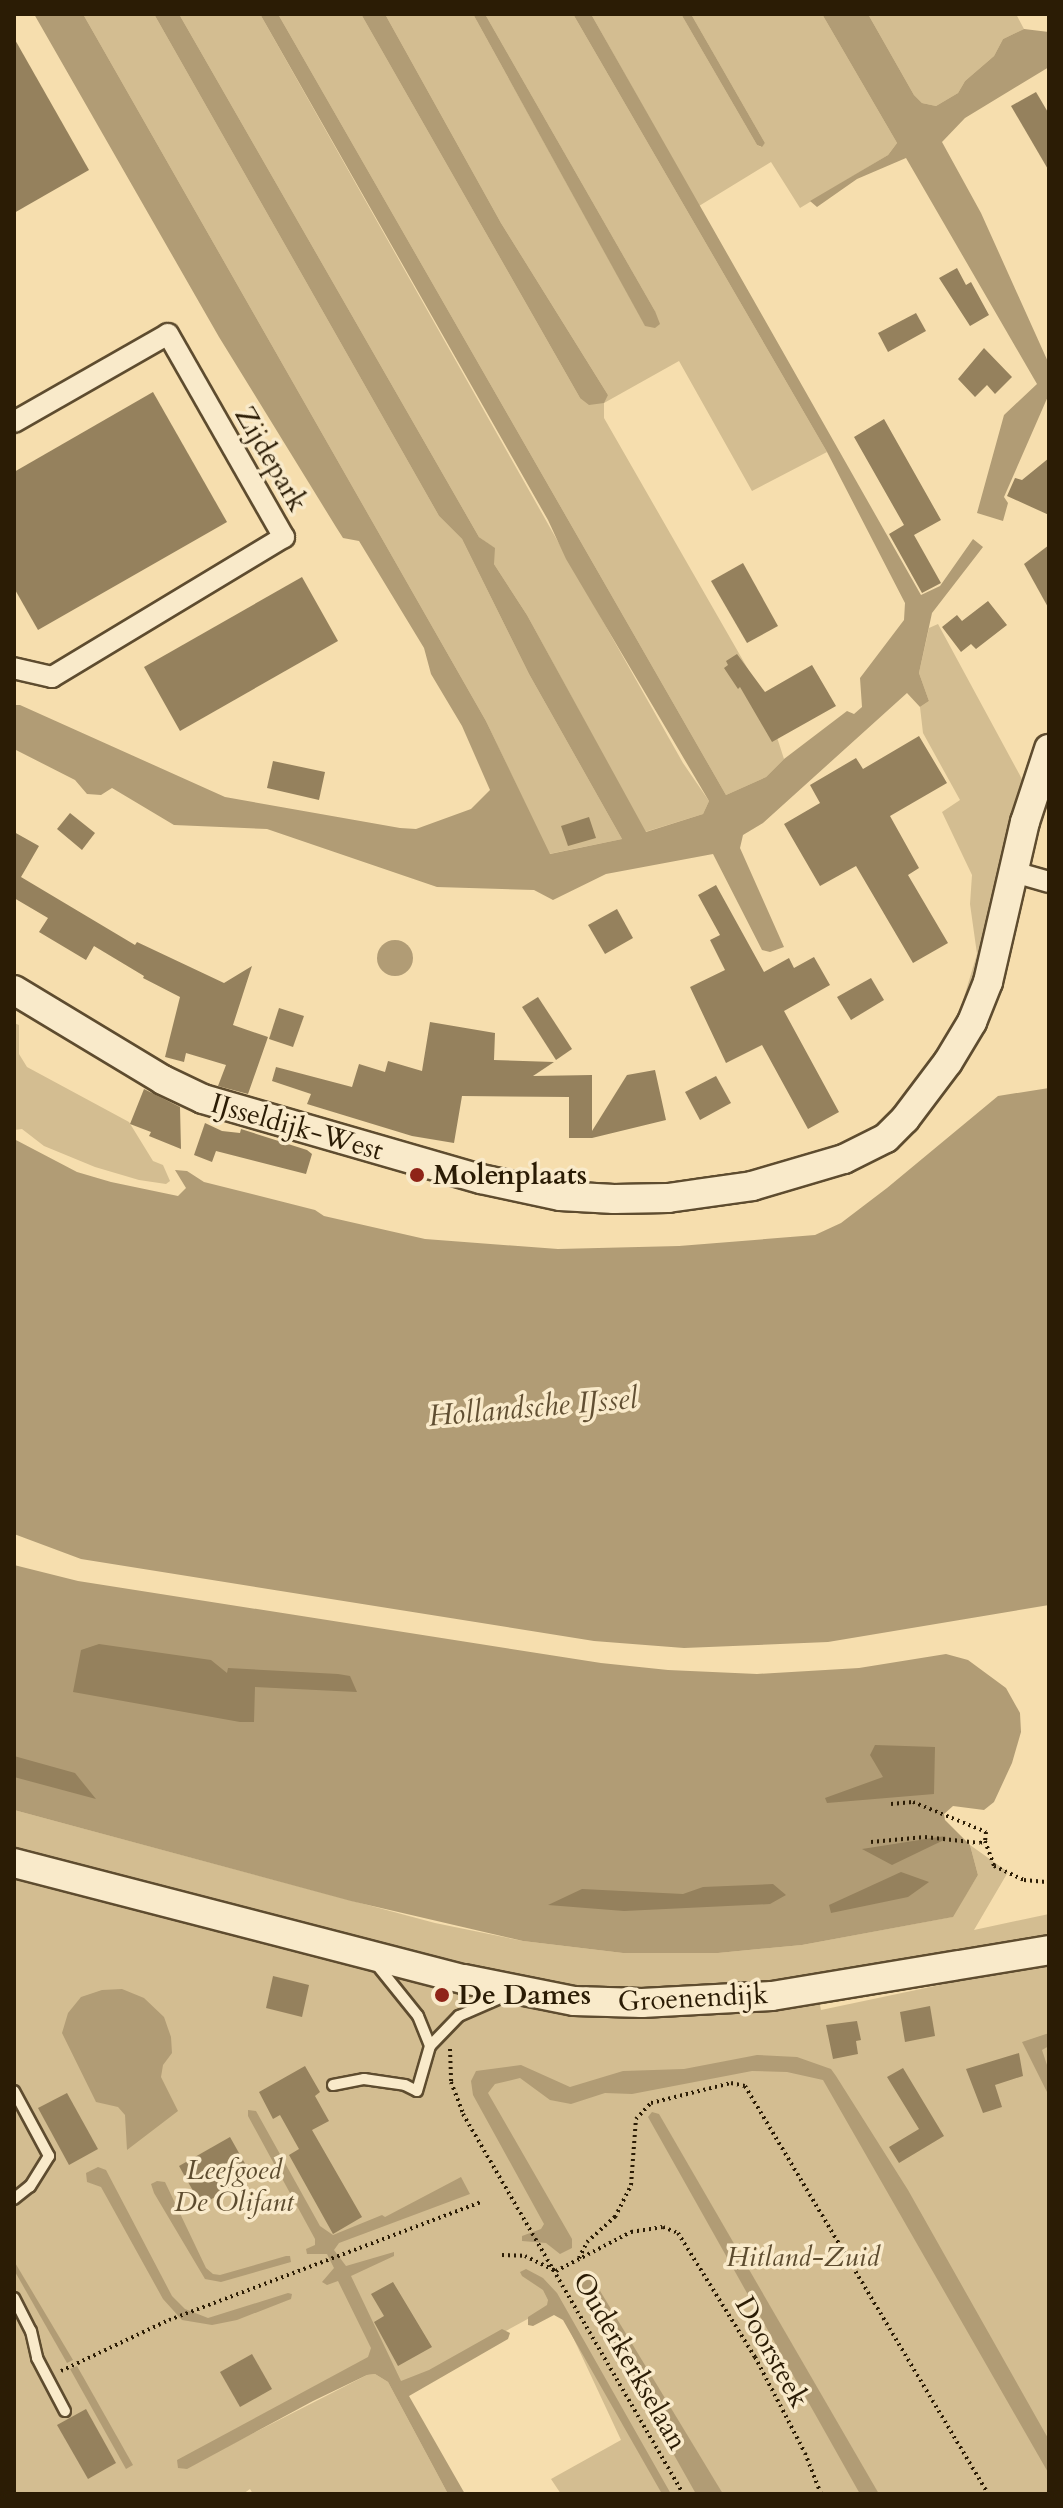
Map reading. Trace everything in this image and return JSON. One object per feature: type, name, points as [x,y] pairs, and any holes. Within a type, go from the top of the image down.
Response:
[{"type":"street","name":"Zijdepark","points":[[14,422],[168,334],[284,537],[52,677],[14,668]]},
{"type":"street","name":"IJsseldijk-West","points":[[14,990],[163,1080],[203,1099],[523,1190],[573,1197],[668,1198],[792,1176],[844,1159],[886,1138],[940,1073],[972,1022],[988,982],[1025,822],[1049,749]]},
{"type":"street","points":[[1014,872],[1049,882]]},
{"type":"street","name":"Groenendijk","points":[[14,1863],[368,1955],[516,1991],[574,2001],[642,2003],[772,1996],[1049,1950]]},
{"type":"lane","points":[[368,1955],[418,2016],[430,2046]]},
{"type":"lane","points":[[333,2085],[364,2079],[417,2091],[430,2046],[459,2016],[516,1991]]},
{"type":"lane","points":[[14,2091],[49,2156],[30,2186],[14,2199]]},
{"type":"lane","points":[[14,2298],[31,2331],[37,2358],[65,2411]]},
{"type":"path","points":[[891,1804],[913,1802],[986,1832],[985,1841],[994,1866],[1024,1880],[1049,1882]]},
{"type":"path","points":[[871,1842],[925,1837],[985,1841]]},
{"type":"path","name":"Ouderkerkselaan","points":[[455,2040],[449,2060],[458,2102],[683,2494]]},
{"type":"path","points":[[579,2258],[587,2242],[615,2217],[631,2185],[636,2119],[651,2103],[731,2083],[745,2086],[988,2494]]},
{"type":"path","points":[[47,2378],[169,2320],[481,2202]]},
{"type":"path","name":"Doorsteek","points":[[556,2271],[641,2229],[663,2227],[678,2233],[755,2357],[805,2453],[821,2494]]},
{"type":"path","points":[[502,2255],[525,2256],[556,2271]]},
{"type":"green space","points":[[83,14],[154,14],[439,516],[462,539],[529,674],[622,839],[549,854],[486,721]]},
{"type":"green space","points":[[179,14],[260,14],[683,763],[709,801],[703,814],[645,832],[527,615],[494,564],[494,548],[479,537]]},
{"type":"green space","points":[[278,14],[361,14],[580,398],[608,395],[501,223],[385,14],[473,14],[645,325],[655,311],[485,14],[573,14],[827,452],[752,491],[679,361],[604,403],[604,418],[764,697],[784,759],[766,777],[726,795]]},
{"type":"green space","points":[[591,14],[681,14],[761,147],[765,143],[691,14],[822,14],[897,143],[888,155],[800,208],[771,162],[699,206]]},
{"type":"green space","points":[[868,14],[1016,14],[1024,29],[1003,39],[994,56],[965,81],[958,93],[936,106],[922,103],[914,95]]},
{"type":"green space","points":[[938,624],[1023,781],[984,958],[955,1027],[977,954],[970,904],[972,875],[942,812],[960,800],[923,733],[920,707],[929,701],[919,673],[929,628]]},
{"type":"green space","points":[[14,1023],[19,1025],[19,1054],[27,1067],[129,1122],[153,1161],[163,1165],[170,1181],[166,1184],[139,1180],[95,1167],[44,1146],[22,1129],[14,1130]]},
{"type":"green space","points":[[14,1810],[435,1923],[523,1941],[623,1953],[718,1953],[802,1945],[952,1917],[978,1875],[970,1845],[1008,1872],[974,1930],[1049,1914],[1049,1940],[772,1986],[573,1993],[14,1855]]},
{"type":"green space","points":[[14,1876],[353,1966],[545,2012],[674,2015],[819,2000],[821,2010],[1049,1962],[1049,2494],[561,2494],[551,2479],[621,2440],[557,2303],[403,2387],[383,2357],[181,2470],[367,2375],[375,2374],[388,2382],[448,2494],[253,2494],[250,2489],[243,2494],[14,2494]]},
{"type":"water","points":[[34,14],[83,14],[486,721],[550,854],[622,839],[529,674],[462,539],[439,516],[154,14],[179,14],[479,537],[495,548],[494,564],[527,615],[646,832],[703,814],[709,801],[566,559],[548,520],[260,14],[278,14],[726,795],[766,777],[784,759],[847,711],[854,714],[862,707],[860,678],[904,620],[905,603],[827,452],[573,14],[591,14],[921,595],[940,586],[973,539],[983,547],[932,613],[919,673],[929,701],[920,707],[907,693],[763,823],[743,835],[740,848],[784,947],[770,952],[762,950],[713,854],[606,874],[553,900],[534,890],[437,887],[267,829],[174,825],[112,788],[101,795],[87,794],[75,780],[14,749],[14,705],[20,705],[225,797],[400,828],[416,829],[471,809],[490,790],[462,726],[431,674],[424,648],[359,541],[343,538],[219,337]]},
{"type":"water","points":[[361,14],[385,14],[501,223],[608,395],[604,403],[589,405],[580,398]]},
{"type":"water","points":[[473,14],[485,14],[655,311],[660,324],[655,328],[645,326]]},
{"type":"water","points":[[681,14],[691,14],[765,143],[762,147],[757,145]]},
{"type":"water","points":[[822,14],[868,14],[914,95],[922,103],[936,106],[958,93],[965,81],[994,56],[1003,39],[1024,29],[1049,32],[1049,67],[965,118],[942,142],[981,213],[1049,364],[1049,394],[1004,497],[1008,503],[1003,521],[977,513],[1004,415],[1037,384],[906,158],[857,179],[817,207],[810,201],[888,155],[897,143]]},
{"type":"water","points":[[395,940],[408,945],[413,958],[408,971],[395,976],[382,971],[377,958],[382,945]]},
{"type":"water","name":"Hollandsche IJssel","points":[[1049,1088],[1049,1605],[828,1642],[684,1648],[594,1641],[81,1559],[14,1534],[14,1139],[77,1172],[111,1182],[178,1196],[186,1188],[175,1170],[187,1171],[204,1182],[315,1210],[324,1216],[425,1239],[558,1249],[679,1246],[815,1235],[841,1223],[998,1096]]},
{"type":"water","points":[[14,1565],[78,1581],[601,1663],[668,1670],[757,1674],[859,1668],[946,1654],[968,1660],[1006,1688],[1020,1713],[1021,1732],[1012,1763],[994,1802],[984,1810],[953,1806],[944,1814],[945,1820],[970,1845],[978,1875],[953,1917],[802,1945],[718,1953],[623,1953],[523,1941],[351,1901],[14,1810]]},
{"type":"water","points":[[122,1989],[144,1998],[164,2017],[171,2037],[172,2053],[163,2065],[161,2077],[178,2111],[127,2150],[125,2115],[118,2107],[96,2102],[62,2033],[68,2013],[81,1997],[102,1990]]},
{"type":"water","points":[[1049,2033],[1049,2046],[1042,2050],[1049,2071],[1049,2096],[1022,2042]]},
{"type":"water","points":[[757,2055],[797,2057],[831,2069],[836,2076],[908,2190],[1049,2440],[1049,2474],[823,2080],[787,2072],[752,2071],[632,2094],[605,2093],[571,2104],[550,2100],[520,2078],[495,2084],[488,2093],[572,2239],[572,2248],[560,2254],[546,2243],[522,2241],[522,2236],[541,2229],[544,2224],[473,2095],[471,2081],[476,2071],[521,2065],[570,2087],[623,2071],[684,2069]]},
{"type":"water","points":[[248,2110],[256,2111],[320,2226],[333,2235],[382,2215],[385,2217],[461,2177],[470,2194],[339,2243],[334,2250],[346,2266],[394,2252],[394,2256],[351,2276],[401,2381],[429,2370],[502,2329],[510,2333],[508,2339],[409,2396],[465,2494],[448,2494],[388,2382],[375,2374],[313,2401],[187,2469],[178,2468],[177,2460],[368,2357],[371,2348],[338,2281],[327,2285],[322,2282],[334,2268],[327,2254],[307,2254],[306,2249],[315,2245],[315,2239],[248,2116]]},
{"type":"water","points":[[652,2112],[659,2114],[879,2494],[860,2494],[648,2117]]},
{"type":"water","points":[[98,2167],[106,2170],[172,2296],[185,2309],[208,2318],[288,2293],[292,2294],[291,2299],[237,2320],[212,2325],[182,2320],[163,2299],[101,2187],[87,2182],[86,2173]]},
{"type":"water","points":[[165,2182],[206,2268],[213,2274],[220,2275],[286,2256],[290,2256],[291,2262],[221,2282],[205,2279],[154,2193],[151,2184]]},
{"type":"water","points":[[14,2261],[73,2360],[67,2363],[14,2270]]},
{"type":"water","points":[[526,2269],[543,2278],[557,2293],[671,2494],[662,2494],[563,2320],[554,2315],[533,2326],[528,2325],[528,2317],[547,2305],[548,2300],[543,2290],[522,2276],[520,2272]]},
{"type":"water","points":[[588,2271],[723,2494],[696,2494],[575,2279]]},
{"type":"water","points":[[77,2366],[133,2465],[126,2469],[70,2369]]},
{"type":"building","points":[[14,38],[89,170],[14,213]]},
{"type":"building","points":[[1036,92],[1049,114],[1049,171],[1011,106]]},
{"type":"building","points":[[957,268],[966,285],[971,282],[989,315],[970,326],[939,278]]},
{"type":"building","points":[[916,313],[926,331],[888,352],[878,333]]},
{"type":"building","points":[[984,348],[1012,377],[995,394],[987,385],[975,397],[958,379]]},
{"type":"building","points":[[153,392],[227,522],[38,630],[14,588],[14,472]]},
{"type":"building","points":[[884,419],[941,520],[914,535],[941,583],[922,593],[889,534],[904,525],[854,437]]},
{"type":"building","points":[[1049,458],[1049,515],[1007,496],[1015,478],[1022,480]]},
{"type":"building","points":[[1049,545],[1049,609],[1024,564]]},
{"type":"building","points":[[743,563],[778,626],[747,643],[711,581]]},
{"type":"building","points":[[302,577],[338,641],[180,731],[144,667]]},
{"type":"building","points":[[988,601],[1007,625],[976,649],[971,644],[961,652],[942,627],[957,615],[962,621]]},
{"type":"building","points":[[737,654],[765,692],[812,665],[836,706],[772,742],[740,687],[738,689],[724,668],[728,665],[726,661]]},
{"type":"building","points":[[919,736],[947,783],[890,816],[919,868],[908,875],[948,943],[913,963],[856,866],[820,886],[784,824],[820,803],[810,785],[856,758],[863,769]]},
{"type":"building","points":[[273,761],[325,772],[319,800],[267,788]]},
{"type":"building","points":[[70,813],[95,833],[82,850],[57,829]]},
{"type":"building","points":[[589,817],[596,838],[568,846],[561,826]]},
{"type":"building","points":[[14,832],[39,846],[21,877],[135,945],[137,942],[224,983],[252,966],[233,1025],[268,1037],[248,1094],[218,1086],[226,1065],[186,1053],[184,1062],[165,1057],[180,997],[143,978],[94,946],[86,960],[39,932],[48,918],[14,898]]},
{"type":"building","points":[[716,885],[764,972],[789,958],[794,968],[814,957],[830,985],[784,1011],[839,1112],[808,1129],[762,1045],[726,1063],[690,987],[725,970],[710,940],[720,935],[698,895]]},
{"type":"building","points":[[617,909],[633,938],[605,954],[588,925]]},
{"type":"building","points":[[871,978],[884,1000],[851,1020],[837,997]]},
{"type":"building","points":[[538,997],[572,1049],[556,1060],[522,1007]]},
{"type":"building","points":[[279,1008],[304,1016],[293,1047],[269,1039]]},
{"type":"building","points":[[430,1022],[495,1033],[494,1060],[554,1062],[533,1076],[592,1075],[592,1131],[627,1075],[655,1070],[666,1120],[592,1138],[569,1138],[569,1097],[462,1096],[454,1143],[412,1136],[307,1104],[311,1094],[272,1081],[276,1067],[352,1087],[359,1064],[385,1072],[388,1061],[422,1071]]},
{"type":"building","points":[[716,1076],[731,1103],[700,1120],[685,1092]]},
{"type":"building","points":[[144,1089],[180,1107],[181,1149],[149,1136],[151,1132],[130,1124]]},
{"type":"building","points":[[205,1123],[222,1131],[240,1133],[241,1129],[307,1150],[312,1154],[306,1174],[216,1151],[212,1162],[194,1155]]},
{"type":"building","points":[[99,1644],[211,1660],[227,1673],[228,1668],[350,1676],[357,1692],[255,1687],[254,1722],[240,1722],[73,1692],[81,1650]]},
{"type":"building","points":[[875,1745],[935,1747],[934,1794],[827,1803],[825,1798],[883,1777],[870,1755]]},
{"type":"building","points":[[14,1756],[75,1773],[96,1799],[14,1777]]},
{"type":"building","points":[[945,1836],[946,1839],[892,1865],[862,1849]]},
{"type":"building","points":[[901,1872],[929,1882],[908,1897],[831,1913],[829,1905]]},
{"type":"building","points":[[773,1884],[786,1895],[770,1904],[624,1911],[548,1905],[582,1889],[683,1894],[703,1887]]},
{"type":"building","points":[[273,1976],[309,1985],[302,2017],[266,2008]]},
{"type":"building","points":[[930,2006],[935,2036],[905,2042],[900,2012]]},
{"type":"building","points":[[857,2021],[861,2040],[856,2041],[858,2054],[833,2059],[826,2025]]},
{"type":"building","points":[[1019,2053],[1023,2076],[995,2085],[1002,2107],[983,2113],[966,2069]]},
{"type":"building","points":[[305,2066],[320,2092],[315,2096],[329,2121],[312,2130],[362,2217],[333,2234],[289,2155],[299,2149],[280,2115],[273,2119],[259,2092]]},
{"type":"building","points":[[903,2068],[944,2136],[899,2163],[889,2147],[919,2129],[887,2077]]},
{"type":"building","points":[[67,2093],[98,2149],[69,2165],[38,2108]]},
{"type":"building","points":[[230,2137],[252,2176],[201,2205],[179,2166]]},
{"type":"building","points":[[393,2282],[432,2347],[398,2366],[374,2322],[384,2316],[371,2294]]},
{"type":"building","points":[[252,2354],[272,2389],[240,2407],[220,2372]]},
{"type":"building","points":[[86,2409],[116,2463],[88,2479],[57,2425]]},
{"type":"place","name":"Molenplaats","points":[[417,1175]]},
{"type":"place","name":"De Dames","points":[[442,1995]]},
{"type":"park label","name":"Leefgoed De Olifant","points":[[234,2186]]},
{"type":"park label","name":"Hitland-Zuid","points":[[803,2257]]}]
